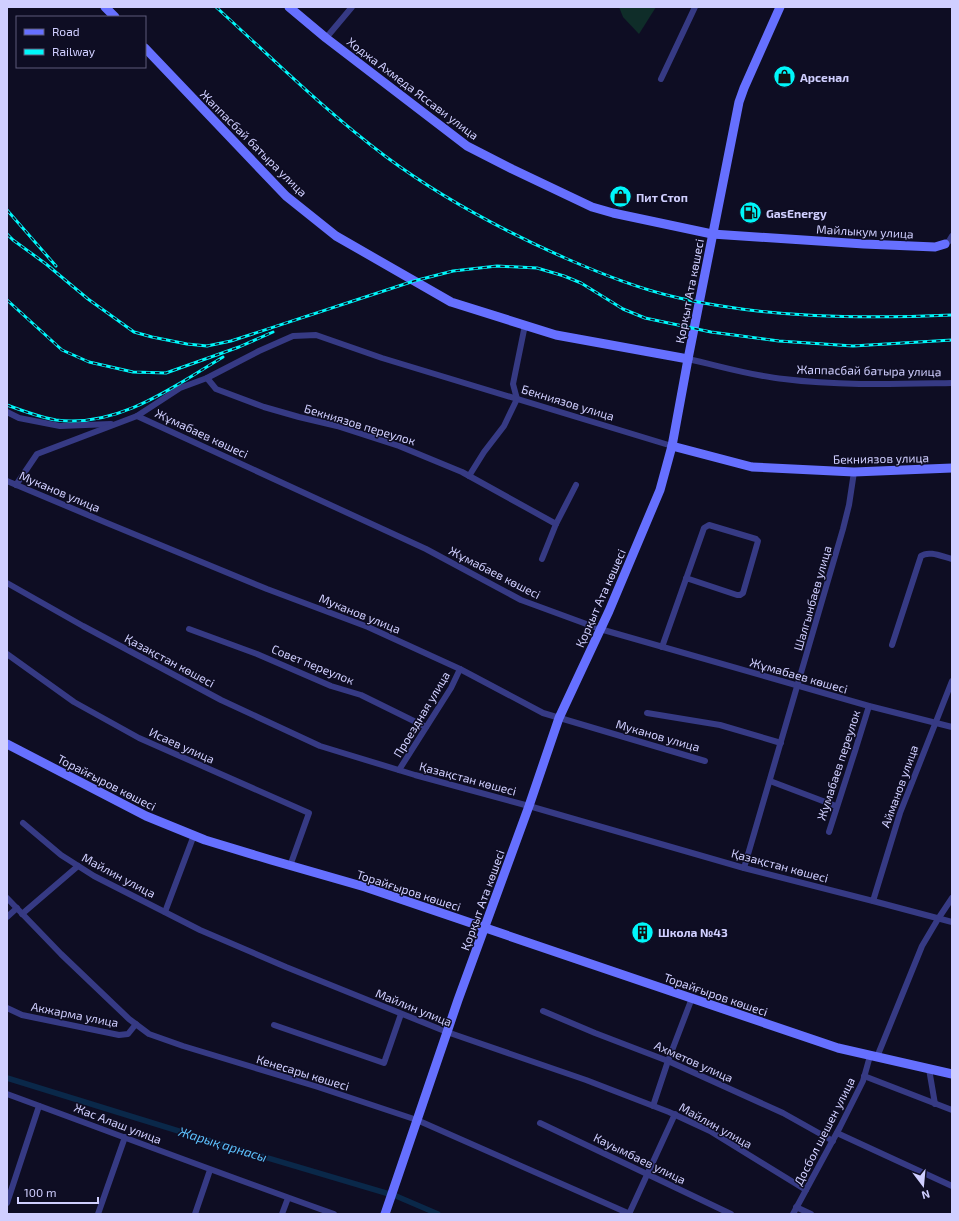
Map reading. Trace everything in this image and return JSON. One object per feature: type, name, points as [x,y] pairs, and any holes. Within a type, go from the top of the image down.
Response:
[{"type":"street","points":[[105,7],[114,16]]},
{"type":"street","name":"Ходжа Ахмеда Яссави улица","points":[[289,7],[326,38],[467,146],[512,169],[598,209],[613,214],[712,234]]},
{"type":"street","points":[[326,38],[352,7]]},
{"type":"street","points":[[661,80],[695,7]]},
{"type":"street","name":"Қорқыт Ата көшесі","points":[[385,1214],[447,1032],[529,806],[559,718],[600,629],[660,490],[672,446],[712,234],[739,102],[780,7]]},
{"type":"street","name":"Жаппасбай батыра улица","points":[[146,49],[286,196],[336,236],[451,302],[556,335],[688,360],[761,376],[824,383],[952,383]]},
{"type":"street","name":"Майлыкум улица","points":[[712,234],[864,244],[936,247],[945,244]]},
{"type":"street","points":[[945,244],[952,236]]},
{"type":"street","points":[[469,476],[484,452],[504,426],[517,399],[513,384],[525,325]]},
{"type":"street","name":"Бекниязов улица","points":[[16,485],[37,454],[137,416],[180,388],[207,378],[259,351],[293,336],[316,335],[382,358],[672,446],[752,466],[854,472],[952,468]]},
{"type":"street","name":"Бекниязов переулок","points":[[207,378],[216,389],[264,407],[337,426],[399,446],[469,476],[556,524]]},
{"type":"street","points":[[7,412],[19,418],[60,426],[116,424]]},
{"type":"street","name":"Жұмабаев көшесі","points":[[137,416],[426,549],[521,600],[600,629],[869,706],[952,727]]},
{"type":"street","name":"Шалгынбаев улица","points":[[744,868],[843,529],[849,505],[854,472]]},
{"type":"street","name":"Муканов улица","points":[[7,481],[267,589],[368,627],[460,668],[543,713],[705,761]]},
{"type":"street","points":[[542,559],[556,524],[576,485]]},
{"type":"street","points":[[662,647],[686,578],[704,528],[710,525],[756,539],[758,541],[743,593],[740,595],[686,578]]},
{"type":"street","points":[[892,645],[921,556],[928,553],[952,559]]},
{"type":"street","name":"Қазақстан көшесі","points":[[7,583],[83,626],[221,700],[320,746],[399,770],[744,868],[952,922]]},
{"type":"street","name":"Совет переулок","points":[[188,629],[257,654],[331,686],[361,695],[426,727]]},
{"type":"street","name":"Исаев улица","points":[[7,654],[74,702],[139,738],[309,813],[290,866]]},
{"type":"street","name":"Проездная улица","points":[[399,770],[451,688],[460,668]]},
{"type":"street","name":"Айманов улица","points":[[873,901],[900,813],[934,723],[952,681]]},
{"type":"street","name":"Жумабаев переулок","points":[[829,832],[869,706]]},
{"type":"street","points":[[647,713],[720,725],[781,743]]},
{"type":"street","name":"Торайғыров көшесі","points":[[7,744],[146,816],[194,836],[290,866],[365,887],[838,1048],[952,1074]]},
{"type":"street","points":[[770,781],[836,806]]},
{"type":"street","name":"Майлин улица","points":[[23,823],[61,855],[94,876],[200,930],[447,1032],[586,1080],[675,1114],[710,1131],[806,1190]]},
{"type":"street","points":[[164,912],[194,836]]},
{"type":"street","points":[[22,914],[78,866]]},
{"type":"street","name":"Кенесары көшесі","points":[[7,898],[61,954],[129,1020],[149,1034],[417,1120],[630,1214]]},
{"type":"street","name":"Досбол шешен улица","points":[[793,1214],[833,1141],[863,1081],[922,946],[952,898]]},
{"type":"street","points":[[7,917],[16,908]]},
{"type":"street","points":[[653,1106],[668,1060],[692,998]]},
{"type":"street","name":"Акжарма улица","points":[[7,1008],[22,1016],[119,1035],[128,1034],[136,1024]]},
{"type":"street","name":"Ахметов улица","points":[[543,1011],[595,1033],[668,1060],[783,1113],[833,1141]]},
{"type":"street","points":[[274,1025],[384,1063],[401,1014]]},
{"type":"street","points":[[928,1069],[935,1104]]},
{"type":"street","points":[[864,1076],[952,1110]]},
{"type":"street","name":"Жас Алаш улица","points":[[7,1094],[210,1170],[334,1214]]},
{"type":"street","points":[[7,1203],[39,1106]]},
{"type":"street","points":[[630,1214],[675,1114]]},
{"type":"street","name":"Кауымбаев улица","points":[[540,1123],[731,1214]]},
{"type":"street","points":[[837,1133],[952,1186]]},
{"type":"street","points":[[98,1214],[125,1137]]},
{"type":"street","points":[[195,1214],[210,1170]]},
{"type":"street","points":[[282,1214],[288,1198]]},
{"type":"street","points":[[796,1207],[811,1214]]},
{"type":"green space","points":[[619,7],[656,7],[639,34],[623,17]]},
{"type":"waterway","name":"Жарық арнасы","points":[[7,1078],[396,1196],[438,1214]]},
{"type":"railway","points":[[216,7],[341,121],[406,171],[472,212],[541,247],[579,264],[621,281],[664,294],[713,305],[746,310],[815,316],[849,317],[952,315]]},
{"type":"railway","points":[[7,210],[56,266]]},
{"type":"railway","points":[[7,234],[88,299],[134,332],[187,344],[207,346],[231,341],[414,281],[453,271],[497,266],[537,268],[564,276],[581,283],[623,309],[645,318],[711,332],[779,341],[853,346],[952,340]]},
{"type":"railway","points":[[7,300],[62,350],[89,362],[133,372],[166,373],[239,347],[273,332]]},
{"type":"railway","points":[[7,405],[37,416],[56,420],[79,421],[101,418],[144,403],[185,381],[223,357]]},
{"type":"place","name":"Арсенал","points":[[784,77]]},
{"type":"place","name":"Пит Стоп","points":[[621,197]]},
{"type":"place","name":"GasEnergy","points":[[750,213]]},
{"type":"place","name":"Школа №43","points":[[642,932]]}]
